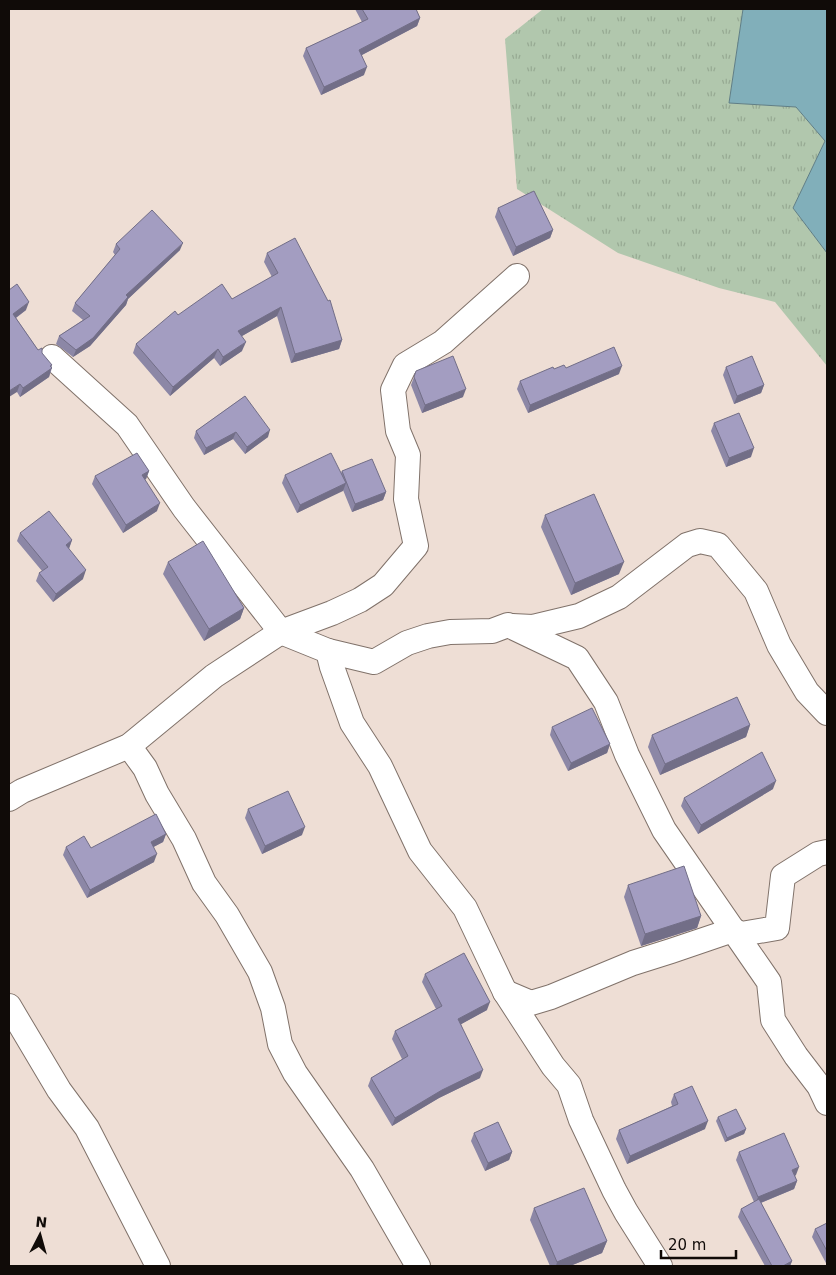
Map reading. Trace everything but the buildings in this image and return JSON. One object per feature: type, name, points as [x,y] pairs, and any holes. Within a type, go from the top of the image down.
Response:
[{"type":"street","points":[[9,799],[22,791],[129,746],[214,676],[281,632],[332,613],[360,600],[383,585],[416,546],[406,500],[408,455],[398,430],[394,390],[404,365],[443,342],[517,276]]},
{"type":"street","points":[[52,357],[127,425],[184,508],[281,632],[328,651],[374,662],[407,643],[428,636],[450,632],[492,631],[508,625],[533,627],[579,616],[619,597],[686,545],[700,541],[718,545],[756,591],[779,644],[807,692],[827,713]]},
{"type":"street","points":[[508,625],[577,658],[606,702],[627,755],[664,830],[769,982],[773,1020],[796,1056],[820,1086],[827,1103]]},
{"type":"street","points":[[328,651],[352,723],[380,766],[420,851],[465,908],[505,992],[553,1066],[568,1085],[581,1120],[614,1190],[660,1266]]},
{"type":"street","points":[[129,746],[145,768],[157,794],[184,839],[204,883],[227,915],[260,972],[273,1008],[280,1044],[295,1073],[362,1169],[418,1266]]},
{"type":"street","points":[[505,992],[532,1003],[551,997],[632,962],[671,952],[733,930],[741,934],[777,928],[783,876],[818,854],[827,852]]},
{"type":"street","points":[[9,1006],[59,1090],[87,1128],[158,1266]]},
{"type":"green space","points":[[543,9],[743,9],[729,103],[796,107],[825,141],[793,208],[827,253],[827,366],[775,302],[719,288],[618,253],[517,189],[505,39]]},
{"type":"water","points":[[743,9],[827,9],[827,253],[793,208],[825,141],[796,107],[729,103]]}]
